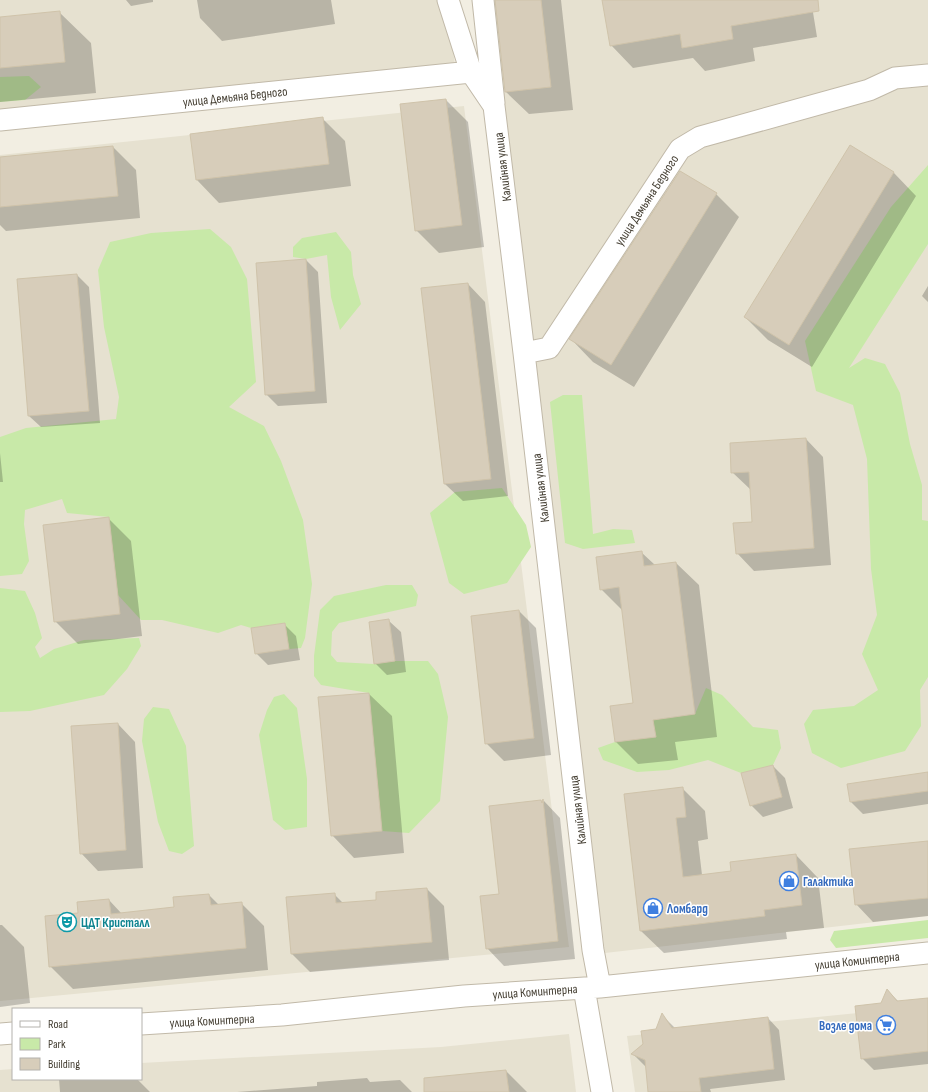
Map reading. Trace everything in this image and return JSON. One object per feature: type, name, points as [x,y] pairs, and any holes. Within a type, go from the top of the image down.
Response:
[{"type":"street","name":"Калийная улица","points":[[448,0],[471,72],[494,106],[593,950],[592,987],[602,1092]]},
{"type":"street","points":[[483,0],[494,106]]},
{"type":"street","name":"улица Демьяна Бедного","points":[[0,120],[471,72]]},
{"type":"street","name":"улица Демьяна Бедного","points":[[524,353],[549,348],[680,149],[700,137],[869,90],[895,78],[928,76]]},
{"type":"street","name":"улица Коминтерна","points":[[142,1024],[282,1016],[464,996],[592,987],[928,952]]},
{"type":"street","points":[[0,1034],[12,1032]]},
{"type":"shaded area","points":[[0,0],[447,0],[455,66],[0,114]]},
{"type":"shaded area","points":[[489,0],[928,0],[928,916],[605,953]]},
{"type":"shaded area","points":[[464,106],[569,947],[0,1001],[0,155]]},
{"type":"shaded area","points":[[928,1006],[928,1092],[635,1092],[627,1036]]},
{"type":"shaded area","points":[[569,1034],[576,1092],[0,1092],[0,1070],[12,1069],[12,1080],[142,1080],[142,1063],[441,1047]]},
{"type":"green space","points":[[29,76],[41,87],[25,100],[0,102],[0,77]]},
{"type":"green space","points":[[928,165],[928,244],[849,368],[865,358],[885,364],[900,393],[910,444],[922,485],[922,520],[928,521],[928,677],[920,690],[921,726],[905,751],[841,768],[812,753],[804,724],[813,710],[854,706],[878,690],[862,654],[877,615],[871,569],[867,459],[853,405],[816,391],[805,341],[891,207]]},
{"type":"green space","points":[[210,229],[231,247],[247,279],[256,382],[229,407],[264,426],[281,461],[303,520],[312,584],[305,638],[301,648],[289,649],[285,623],[251,628],[241,625],[218,633],[162,620],[141,620],[118,595],[109,517],[67,513],[62,499],[25,510],[24,524],[29,561],[22,574],[0,576],[0,437],[26,428],[116,419],[119,397],[104,327],[98,270],[110,242],[151,233]]},
{"type":"green space","points":[[336,232],[351,252],[353,275],[361,304],[340,330],[331,297],[327,255],[306,259],[293,257],[293,247],[302,238]]},
{"type":"green space","points":[[563,395],[582,395],[593,534],[613,529],[632,530],[635,543],[583,549],[565,543],[550,402]]},
{"type":"green space","points":[[502,488],[526,525],[531,547],[507,583],[464,594],[449,583],[430,513],[455,492]]},
{"type":"green space","points":[[386,585],[412,585],[418,595],[416,606],[339,623],[332,632],[331,655],[337,662],[374,664],[395,661],[428,661],[438,674],[448,717],[440,801],[409,833],[382,831],[369,693],[321,685],[314,676],[314,656],[320,610],[334,596]]},
{"type":"green space","points":[[0,588],[25,591],[35,613],[42,638],[35,647],[40,658],[54,649],[84,640],[139,638],[141,646],[127,669],[104,695],[30,711],[0,712]]},
{"type":"green space","points":[[706,688],[722,695],[753,727],[778,730],[781,748],[773,765],[741,773],[708,760],[669,770],[637,772],[603,760],[598,748],[615,742],[655,737],[653,720],[695,714]]},
{"type":"green space","points":[[284,694],[297,708],[307,779],[307,827],[285,830],[273,820],[259,735],[267,710],[274,697]]},
{"type":"green space","points":[[153,707],[169,709],[186,746],[194,846],[182,854],[169,851],[158,822],[142,741],[144,719]]},
{"type":"green space","points":[[928,920],[928,938],[836,948],[830,940],[834,931]]},
{"type":"building","points":[[495,0],[541,0],[551,87],[505,92]]},
{"type":"building","points":[[602,0],[818,0],[819,11],[731,26],[733,39],[682,48],[680,34],[610,46]]},
{"type":"building","points":[[60,11],[65,62],[0,68],[0,17]]},
{"type":"building","points":[[446,99],[462,225],[415,231],[400,104]]},
{"type":"building","points":[[323,117],[329,164],[196,180],[190,134]]},
{"type":"building","points":[[850,145],[894,172],[789,345],[744,317]]},
{"type":"building","points":[[113,146],[118,196],[0,207],[0,157]]},
{"type":"building","points":[[680,171],[717,193],[611,365],[569,339]]},
{"type":"building","points":[[306,259],[315,391],[265,395],[256,263]]},
{"type":"building","points":[[77,274],[89,411],[28,416],[17,279]]},
{"type":"building","points":[[468,283],[491,479],[444,484],[421,288]]},
{"type":"building","points":[[806,438],[814,548],[736,554],[733,523],[752,522],[749,472],[731,473],[730,443]]},
{"type":"building","points":[[109,517],[120,614],[54,622],[43,525]]},
{"type":"building","points":[[642,551],[644,566],[676,562],[695,714],[653,720],[656,737],[615,742],[610,706],[633,703],[619,587],[600,590],[596,557]]},
{"type":"building","points":[[519,610],[534,738],[485,744],[471,616]]},
{"type":"building","points":[[389,619],[395,661],[374,664],[369,622]]},
{"type":"building","points":[[285,623],[289,649],[255,654],[251,628]]},
{"type":"building","points":[[369,693],[382,831],[331,836],[318,697]]},
{"type":"building","points":[[118,723],[126,850],[80,854],[71,726]]},
{"type":"building","points":[[773,765],[782,797],[750,806],[741,773]]},
{"type":"building","points":[[928,772],[928,791],[850,802],[847,784]]},
{"type":"building","points":[[683,787],[686,817],[676,818],[683,877],[731,871],[730,862],[796,854],[802,905],[764,910],[765,916],[640,931],[624,794]]},
{"type":"building","points":[[543,799],[558,941],[486,949],[480,896],[499,894],[489,806],[541,800],[542,803]]},
{"type":"building","points":[[928,841],[928,898],[855,905],[849,849]]},
{"type":"building","points":[[427,888],[432,942],[291,954],[286,897],[335,893],[336,903],[376,900],[376,892]]},
{"type":"building","points":[[209,894],[211,905],[242,902],[246,948],[49,967],[45,916],[78,913],[77,902],[109,899],[111,914],[174,907],[173,897]]},
{"type":"building","points":[[887,989],[897,1001],[928,998],[928,1051],[861,1059],[855,1006],[881,1003]]},
{"type":"building","points":[[662,1013],[672,1028],[768,1017],[774,1069],[699,1078],[701,1092],[648,1092],[645,1060],[631,1054],[643,1044],[641,1031],[656,1029]]},
{"type":"building","points":[[506,1070],[509,1092],[424,1092],[424,1078]]},
{"type":"place","name":"Галактика","points":[[789,881]]},
{"type":"place","name":"Ломбард","points":[[653,908]]},
{"type":"place","name":"ЦДТ Кристалл","points":[[67,922]]},
{"type":"place","name":"Возле дома","points":[[886,1025]]}]
